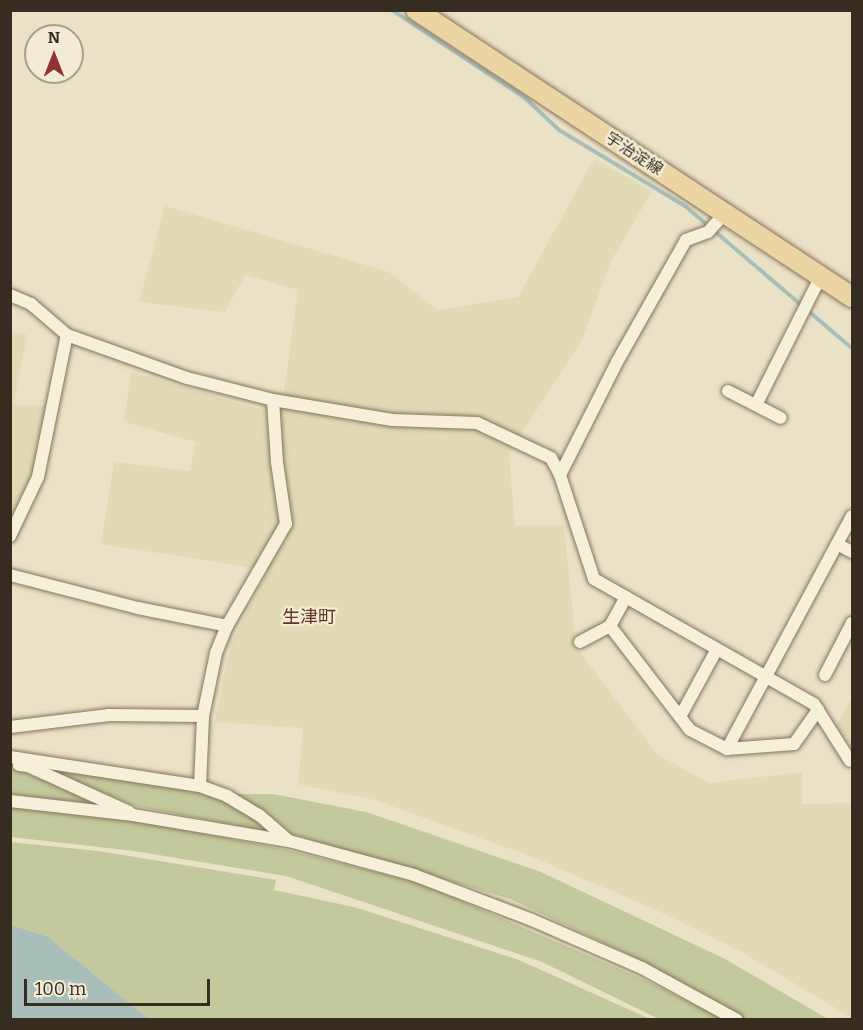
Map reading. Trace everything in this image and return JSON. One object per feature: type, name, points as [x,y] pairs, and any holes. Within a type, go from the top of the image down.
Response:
[{"type":"main road","name":"宇治淀線","points":[[416,10],[852,297]]},
{"type":"street","points":[[560,474],[617,362],[686,240],[708,232],[725,213]]},
{"type":"street","points":[[756,405],[821,276]]},
{"type":"street","points":[[10,295],[31,304],[67,335],[187,378],[273,400],[392,420],[477,423],[551,458],[560,474],[594,579],[814,704],[850,761]]},
{"type":"street","points":[[10,536],[38,477],[67,335]]},
{"type":"street","points":[[728,391],[781,418]]},
{"type":"street","points":[[200,786],[203,716],[216,653],[227,626],[286,524],[277,462],[273,400]]},
{"type":"street","points":[[727,749],[852,516]]},
{"type":"street","points":[[837,544],[852,552]]},
{"type":"street","points":[[10,574],[138,608],[227,626]]},
{"type":"street","points":[[580,642],[610,626],[626,597]]},
{"type":"street","points":[[825,675],[852,623]]},
{"type":"street","points":[[610,626],[681,715],[690,730],[727,749],[794,744],[818,710]]},
{"type":"street","points":[[681,715],[717,649]]},
{"type":"street","points":[[10,727],[109,715],[203,716]]},
{"type":"street","points":[[10,758],[200,786],[227,796],[259,815],[289,841]]},
{"type":"street","points":[[10,764],[28,766],[123,807],[132,815]]},
{"type":"street","points":[[10,801],[132,815],[289,841],[414,875],[532,920],[642,968],[737,1020]]},
{"type":"shaded area","points":[[594,159],[652,191],[611,261],[582,340],[509,453],[515,526],[564,525],[576,647],[658,755],[709,783],[802,772],[802,804],[852,803],[852,1018],[742,952],[652,908],[530,856],[375,800],[298,784],[303,728],[215,722],[231,644],[268,570],[101,544],[114,462],[190,471],[196,442],[124,422],[131,372],[262,410],[283,399],[298,290],[245,275],[225,312],[139,302],[165,206],[389,272],[437,310],[518,297]]},
{"type":"shaded area","points":[[11,332],[27,335],[13,405],[50,406],[33,478],[11,530]]},
{"type":"shaded area","points":[[852,697],[852,748],[837,725]]},
{"type":"green space","points":[[33,764],[199,790],[256,818],[275,833],[135,806]]},
{"type":"green space","points":[[11,768],[17,770],[118,807],[11,794]]},
{"type":"green space","points":[[232,794],[273,794],[366,812],[541,872],[725,959],[828,1019],[742,1019],[647,963],[510,899],[292,834],[267,813]]},
{"type":"green space","points":[[11,806],[135,820],[287,850],[419,883],[643,979],[723,1019],[659,1019],[542,962],[286,876],[134,851],[11,837]]},
{"type":"green space","points":[[10,842],[98,851],[276,880],[274,890],[354,907],[519,960],[650,1019],[149,1019],[47,936],[11,925]]},
{"type":"water","points":[[11,925],[47,936],[149,1019],[11,1019]]},
{"type":"waterway","points":[[392,10],[524,97],[559,130],[685,206],[852,348]]},
{"type":"district","name":"生津町","points":[[309,617]]}]
